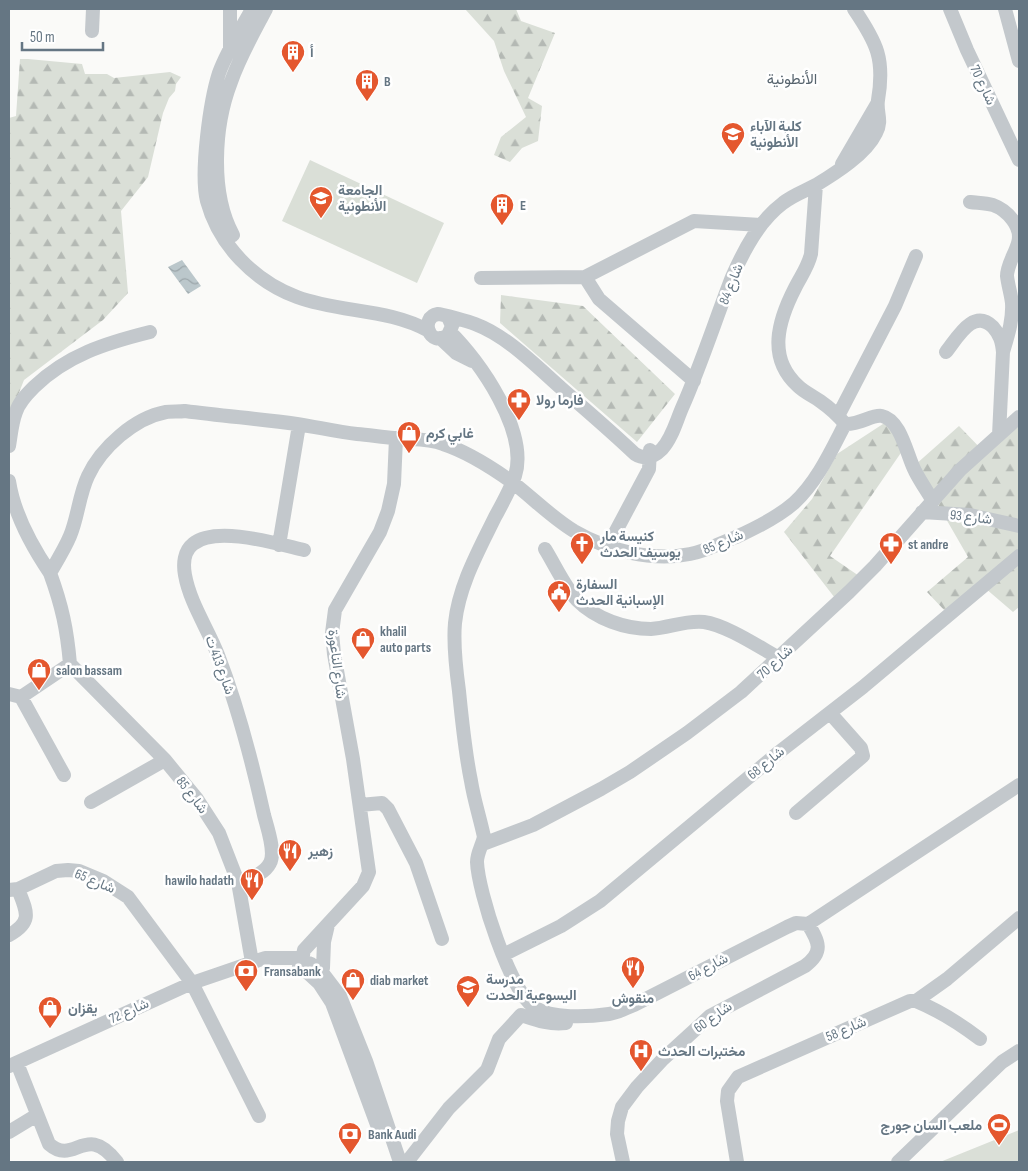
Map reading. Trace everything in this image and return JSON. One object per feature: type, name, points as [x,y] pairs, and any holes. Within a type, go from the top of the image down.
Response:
[{"type":"street","points":[[92,31],[93,9]]},
{"type":"street","points":[[230,9],[230,50]]},
{"type":"street","points":[[211,175],[225,99],[239,64],[266,9]]},
{"type":"street","name":"شارع 84","points":[[211,175],[226,224],[237,243],[253,261],[270,275],[291,286],[315,295],[441,328],[474,324],[485,329],[521,352],[630,449],[650,452],[670,436],[694,381],[732,278],[751,239],[782,204],[795,195],[816,185],[839,168],[877,104],[882,79],[880,60],[872,37],[854,9]]},
{"type":"street","name":"شارع 70","points":[[950,9],[967,50],[1018,154]]},
{"type":"street","points":[[1005,9],[1019,61]]},
{"type":"street","points":[[211,175],[208,132],[213,101],[220,72],[247,10]]},
{"type":"street","points":[[816,185],[813,239],[809,262],[784,312],[778,335],[779,359],[785,371],[799,388],[831,409],[842,420],[856,424],[878,415],[890,419],[901,435],[915,472],[933,501]]},
{"type":"street","points":[[970,202],[994,206],[1004,211],[1012,218],[1019,234],[1018,244],[1007,275],[1012,304],[1011,323],[1003,352]]},
{"type":"street","points":[[481,278],[585,277],[694,221],[761,226]]},
{"type":"street","name":"شارع 85","points":[[512,482],[573,530],[595,542],[638,554],[688,555],[715,547],[745,533],[782,512],[795,502],[822,468],[916,256]]},
{"type":"street","points":[[585,277],[599,299],[694,381]]},
{"type":"street","points":[[946,352],[966,328],[976,320],[981,320],[998,333],[1002,341],[1003,352],[999,435]]},
{"type":"street","points":[[441,328],[456,354],[475,362],[496,392],[507,413],[516,449],[516,474],[481,545],[465,584],[455,623],[460,702],[470,779],[482,829],[483,844]]},
{"type":"street","points":[[9,446],[16,410],[25,396],[46,376],[65,363],[107,343],[150,332]]},
{"type":"street","points":[[50,573],[70,536],[87,478],[94,465],[119,437],[135,425],[167,412],[185,411],[396,438],[427,439],[458,449],[512,482]]},
{"type":"street","name":"شارع 70","points":[[483,844],[533,825],[574,805],[630,772],[735,697],[780,658],[874,566],[960,470],[1019,417]]},
{"type":"street","points":[[279,544],[299,425]]},
{"type":"street","name":"شارع الناعورة","points":[[306,956],[328,924],[363,886],[369,872],[360,805],[334,654],[332,621],[338,604],[380,532],[388,511],[394,484],[396,438]]},
{"type":"street","points":[[608,546],[649,469],[650,452]]},
{"type":"street","points":[[9,481],[10,492],[30,541],[50,573],[61,603],[68,635],[70,664],[12,696],[64,775]]},
{"type":"street","name":"شارع 93","points":[[922,512],[970,516],[1019,526]]},
{"type":"street","name":"شارع 413 ت","points":[[238,882],[253,877],[270,864],[272,856],[271,844],[239,718],[218,655],[185,576],[184,561],[192,544],[210,537],[247,537],[304,550]]},
{"type":"street","points":[[545,549],[577,600],[605,620],[630,627],[651,629],[696,622],[714,624],[780,658]]},
{"type":"street","name":"شارع 68","points":[[503,955],[567,922],[600,901],[778,753],[863,687],[1019,556]]},
{"type":"street","name":"شارع 85","points":[[70,664],[165,760],[197,799],[218,833],[238,882],[256,961]]},
{"type":"street","points":[[796,814],[863,756],[861,748],[830,713]]},
{"type":"street","points":[[91,802],[165,760]]},
{"type":"street","name":"شارع 64","points":[[483,844],[477,855],[477,866],[490,921],[519,989],[533,1007],[544,1012],[558,1015],[611,1014],[634,1005],[787,926],[796,923],[808,924],[1019,785]]},
{"type":"street","points":[[360,805],[382,803],[388,809],[416,863],[442,939]]},
{"type":"street","name":"شارع 65","points":[[13,890],[56,871],[68,870],[79,871],[116,888],[128,896],[192,982],[259,1116]]},
{"type":"street","points":[[9,935],[24,925],[27,916],[13,890]]},
{"type":"street","name":"شارع 58","points":[[737,1162],[727,1101],[728,1091],[738,1077],[916,1001],[947,979],[1019,918]]},
{"type":"street","points":[[323,960],[328,924]]},
{"type":"street","name":"شارع 60","points":[[623,1162],[617,1134],[618,1121],[622,1107],[634,1091],[663,1058],[710,1016],[812,961],[817,955],[818,948],[816,937],[808,924]]},
{"type":"street","points":[[256,961],[298,966],[318,943],[331,983],[342,1002],[366,1061],[400,1162]]},
{"type":"street","points":[[306,956],[323,960]]},
{"type":"street","points":[[306,956],[332,1003],[391,1162]]},
{"type":"street","name":"شارع 72","points":[[13,1064],[192,982],[269,957],[306,956]]},
{"type":"street","points":[[916,1001],[936,1009],[957,1021],[980,1039]]},
{"type":"street","points":[[407,1162],[449,1108],[487,1070],[499,1039],[521,1015],[537,1021],[551,1023],[572,1022],[591,1015]]},
{"type":"street","points":[[898,1162],[1002,1062],[1019,1051]]},
{"type":"street","points":[[13,1064],[49,1144],[56,1150],[63,1151],[93,1143],[109,1152],[117,1162]]},
{"type":"street","points":[[9,1132],[36,1115]]},
{"type":"green space","points":[[465,9],[516,9],[521,21],[555,33],[528,98],[542,106],[538,141],[522,148],[510,162],[494,155],[501,137],[526,117],[504,71],[494,41]]},
{"type":"green space","points":[[20,59],[82,64],[85,74],[107,74],[114,78],[170,72],[181,77],[163,113],[148,177],[121,211],[128,293],[103,320],[24,380],[9,418],[9,118],[16,116]]},
{"type":"green space","points":[[310,160],[444,223],[417,283],[282,221]]},
{"type":"green space","points":[[501,295],[583,306],[675,394],[637,442],[500,323]]},
{"type":"green space","points":[[886,422],[907,444],[830,556],[862,578],[838,602],[784,532],[812,499],[837,454]]},
{"type":"green space","points":[[959,426],[985,453],[1019,426],[1019,607],[1013,612],[985,588],[946,612],[927,592],[968,557],[915,465]]},
{"type":"green space","name":"ملعب السان جورج","points":[[1019,1130],[1019,1162],[940,1162]]},
{"type":"water","points":[[182,260],[201,286],[188,294],[168,267]]},
{"type":"place","name":"أ","points":[[293,73]]},
{"type":"place","name":"B","points":[[367,102]]},
{"type":"place","name":"كلية الآباء الأنطونية","points":[[733,155]]},
{"type":"place","name":"الجامعة الأنطونية","points":[[321,219]]},
{"type":"place","name":"E","points":[[502,226]]},
{"type":"place","name":"فارما رولا","points":[[519,421]]},
{"type":"place","name":"غابي كرم","points":[[409,454]]},
{"type":"place","name":"كنيسة مار يوسيف الحدث","points":[[582,565]]},
{"type":"place","name":"st andre","points":[[891,565]]},
{"type":"place","name":"السفارة الإسبانية الحدث","points":[[559,613]]},
{"type":"place","name":"khalil auto parts","points":[[363,660]]},
{"type":"place","name":"salon bassam","points":[[39,691]]},
{"type":"place","name":"زهير","points":[[290,872]]},
{"type":"place","name":"hawilo hadath","points":[[252,901]]},
{"type":"place","name":"منقوش","points":[[633,989]]},
{"type":"place","name":"Fransabank","points":[[246,992]]},
{"type":"place","name":"diab market","points":[[353,1001]]},
{"type":"place","name":"مدرسة اليسوعية الحدت","points":[[468,1008]]},
{"type":"place","name":"يقزان","points":[[50,1029]]},
{"type":"place","name":"مختبرات الحدث","points":[[641,1072]]},
{"type":"place","name":"ملعب السان جورج","points":[[999,1146]]},
{"type":"place","name":"Bank Audi","points":[[350,1155]]},
{"type":"district","name":"الأنطونية","points":[[792,79]]}]
